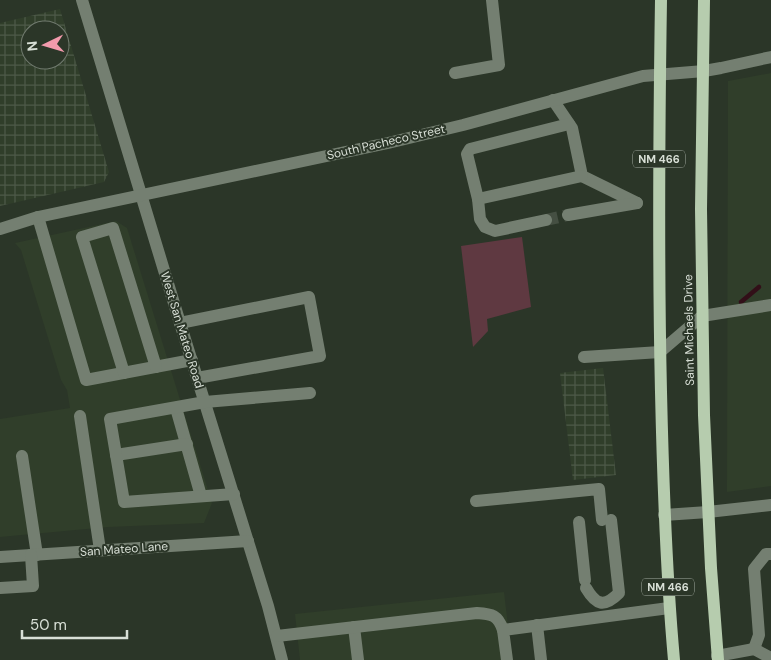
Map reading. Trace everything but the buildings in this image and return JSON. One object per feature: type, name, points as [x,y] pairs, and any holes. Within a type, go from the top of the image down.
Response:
[{"type":"main road","name":"NM 466","points":[[662,0],[658,202],[660,352],[664,515],[674,660]]},
{"type":"main road","name":"Saint Michaels Drive","points":[[704,0],[701,209],[704,415],[711,568],[718,658]]},
{"type":"street","name":"West San Mateo Road","points":[[82,0],[140,195],[234,494],[277,636],[282,660]]},
{"type":"street","points":[[455,73],[499,65],[492,0]]},
{"type":"street","name":"South Pacheco Street","points":[[0,230],[38,217],[388,143],[463,125],[643,76],[704,71],[771,57]]},
{"type":"street","points":[[553,100],[572,128],[582,176]]},
{"type":"street","points":[[546,220],[495,231],[485,227],[480,219],[478,199],[467,154],[470,149],[569,124]]},
{"type":"street","points":[[478,199],[582,176],[638,203],[568,215]]},
{"type":"street","points":[[38,217],[86,380],[192,360]]},
{"type":"street","points":[[124,373],[82,237],[113,228],[156,367]]},
{"type":"street","points":[[180,323],[309,297],[320,356],[197,378]]},
{"type":"street","points":[[584,356],[660,352],[702,316],[771,305]]},
{"type":"street","points":[[234,494],[124,502],[110,419],[205,402],[310,393]]},
{"type":"street","points":[[176,408],[201,496]]},
{"type":"street","points":[[80,416],[100,550]]},
{"type":"street","points":[[116,455],[186,444]]},
{"type":"street","points":[[0,588],[33,586],[34,555],[22,456]]},
{"type":"street","points":[[476,501],[599,489],[607,520],[619,593],[610,602],[601,603],[591,597],[585,584],[579,522]]},
{"type":"street","points":[[664,515],[771,505]]},
{"type":"street","name":"San Mateo Lane","points":[[0,557],[248,541]]},
{"type":"street","points":[[754,649],[758,635],[754,569],[770,553]]},
{"type":"street","points":[[503,630],[669,608]]},
{"type":"street","points":[[277,636],[477,613],[492,614],[500,621],[503,630],[507,660]]},
{"type":"street","points":[[537,625],[541,660]]},
{"type":"street","points":[[354,627],[358,660]]},
{"type":"street","points":[[718,658],[754,649],[771,658]]},
{"type":"shaded area","points":[[60,9],[63,20],[20,20],[20,70],[70,70],[70,42],[109,172],[104,182],[0,206],[0,23]]},
{"type":"shaded area","points":[[771,73],[771,486],[727,492],[728,81]]},
{"type":"shaded area","points":[[116,221],[127,228],[212,503],[204,523],[108,527],[0,537],[0,419],[70,408],[67,390],[61,380],[21,250],[15,243]]},
{"type":"shaded area","points":[[522,237],[531,307],[487,319],[488,331],[473,347],[461,246]]},
{"type":"shaded area","points":[[603,368],[616,475],[573,480],[560,373]]},
{"type":"shaded area","points":[[504,592],[512,660],[300,660],[295,614]]},
{"type":"waterway","points":[[741,302],[759,287]]},
{"type":"tunnel","points":[[546,220],[568,215]]}]
